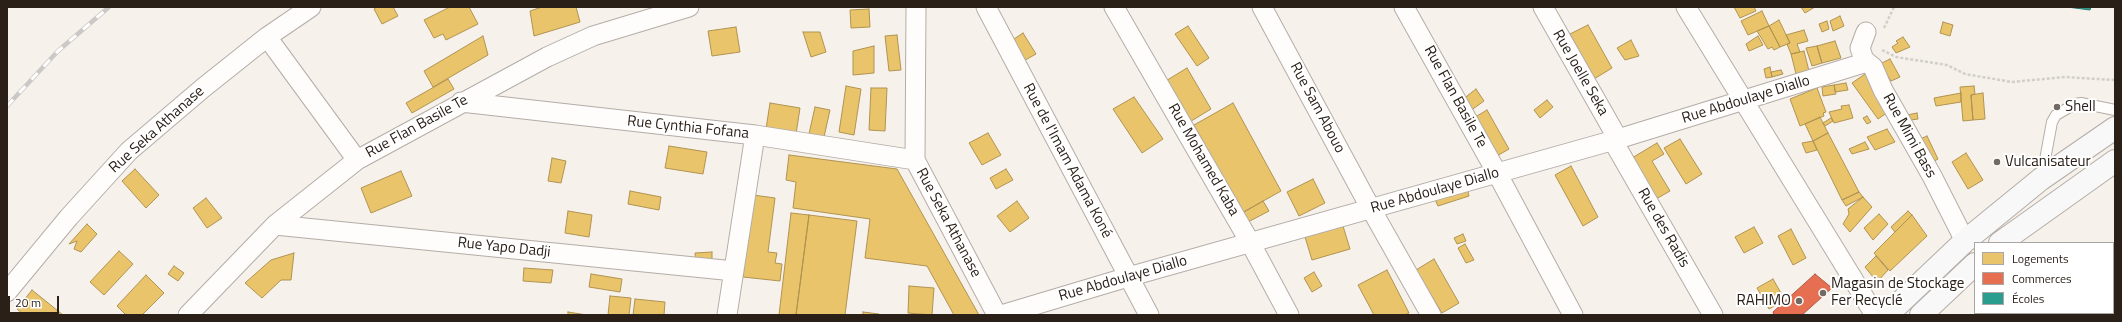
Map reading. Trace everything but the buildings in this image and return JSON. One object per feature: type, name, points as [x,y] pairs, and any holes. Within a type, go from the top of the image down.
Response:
[{"type":"main road","points":[[1887,315],[1965,241],[2041,179],[2115,128]]},
{"type":"main road","points":[[2001,242],[2115,162]]},
{"type":"main road","points":[[1921,315],[1974,265]]},
{"type":"street","name":"Rue Seka Athanase","points":[[7,292],[69,217],[129,151],[267,37],[311,7]]},
{"type":"street","name":"Rue Flan Basile Te","points":[[188,315],[275,225],[357,160],[460,102],[547,57],[594,36],[689,7]]},
{"type":"street","name":"Rue Seka Athanase","points":[[916,7],[915,160],[996,315]]},
{"type":"street","name":"Rue de l'Imam Adama Koné","points":[[986,7],[1149,315]]},
{"type":"street","name":"Rue Mohamed Kaba","points":[[1114,7],[1251,244],[1289,315]]},
{"type":"street","name":"Rue Sam Abouo","points":[[1262,7],[1371,209],[1431,315]]},
{"type":"street","name":"Rue Flan Basile Te","points":[[1404,7],[1497,173],[1572,315]]},
{"type":"street","name":"Rue Joelle Seka","points":[[1543,7],[1615,140]]},
{"type":"street","points":[[1686,7],[1875,315]]},
{"type":"street","name":"Rue Mimi Bass","points":[[1874,32],[1860,48],[1864,60],[1873,55],[1873,67],[1883,90],[1932,176],[1965,241]]},
{"type":"street","points":[[267,37],[357,160]]},
{"type":"street","name":"Rue Abdoulaye Diallo","points":[[1001,315],[1128,277],[1251,244],[1615,140],[1743,101],[1873,55]]},
{"type":"street","name":"Rue Cynthia Fofana","points":[[460,102],[755,135],[915,160]]},
{"type":"street","points":[[727,315],[755,135]]},
{"type":"street","name":"Rue des Radis","points":[[1615,140],[1713,315]]},
{"type":"street","name":"Rue Yapo Dadji","points":[[275,225],[734,271]]},
{"type":"lane","points":[[2041,179],[2052,122],[2056,115],[2075,104],[2081,103],[2115,110]]},
{"type":"path","points":[[1874,32],[1894,7]]},
{"type":"path","points":[[1873,55],[1896,57],[1947,66],[1965,74],[2012,82],[2065,77],[2114,80]]},
{"type":"railway","points":[[7,106],[58,51],[109,7]]},
{"type":"place","name":"Shell","points":[[2057,107]]},
{"type":"place","name":"Vulcanisateur","points":[[1997,162]]},
{"type":"place","name":"Magasin de Stockage Fer Recyclé","points":[[1823,293]]},
{"type":"place","name":"RAHIMO","points":[[1799,301]]}]
